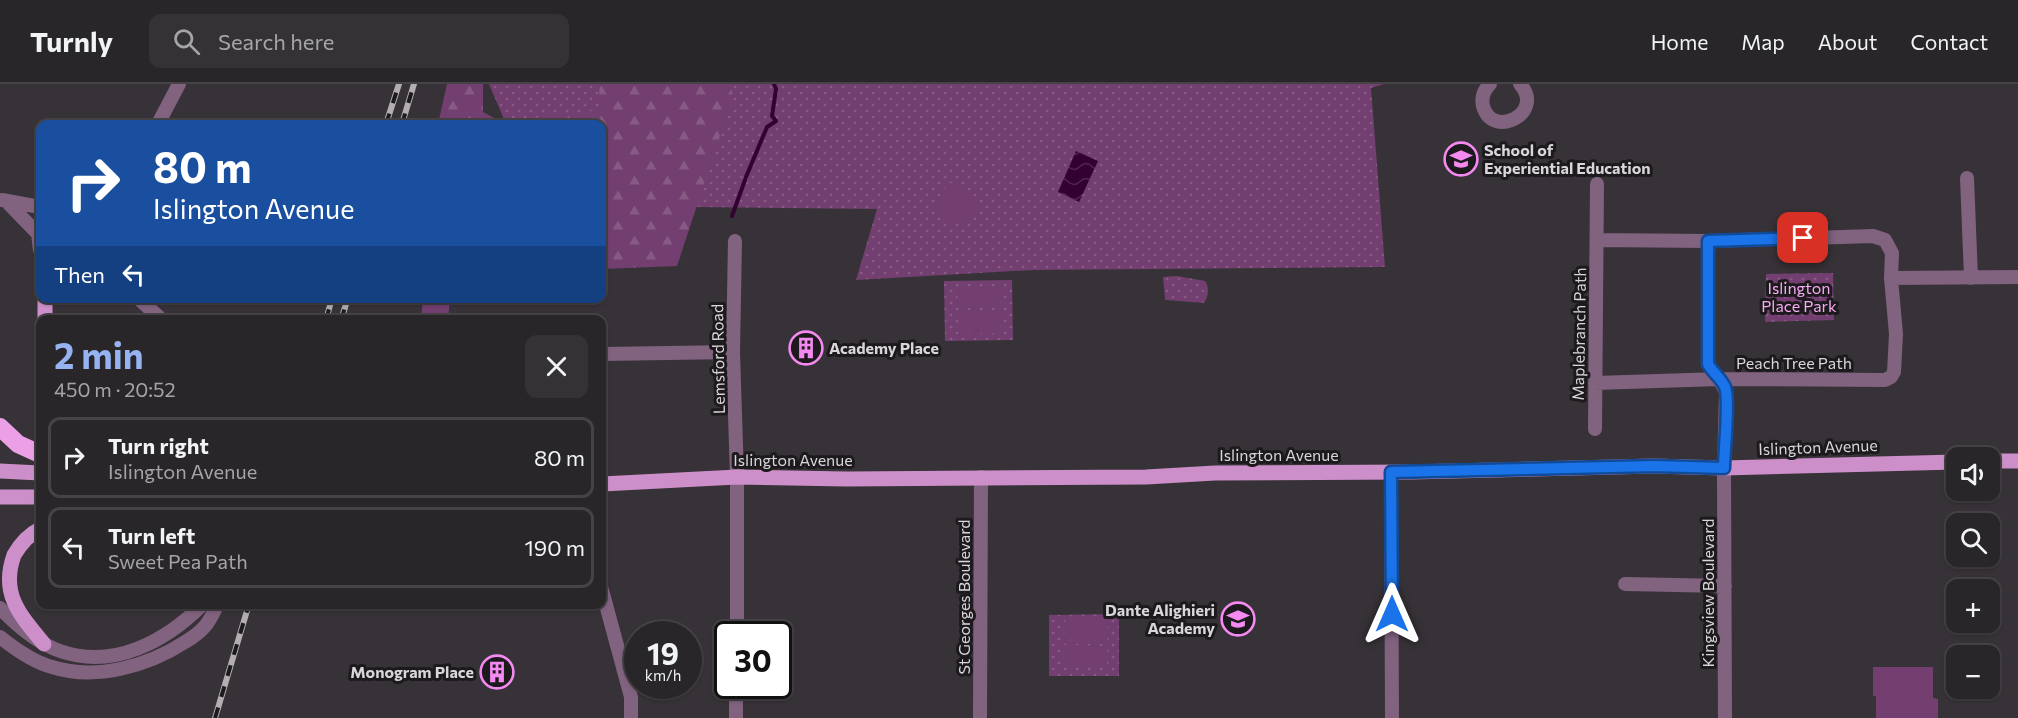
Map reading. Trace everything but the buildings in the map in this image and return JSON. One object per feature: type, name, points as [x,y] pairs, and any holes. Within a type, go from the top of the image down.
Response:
[{"type":"highway","points":[[0,427],[18,444],[36,452]]},
{"type":"main road","points":[[2000,461],[2018,461]]},
{"type":"main road","name":"Islington Avenue","points":[[606,484],[737,477],[847,479],[1146,477],[1215,473],[1391,472],[1654,466],[1724,468],[1946,462]]},
{"type":"main road","points":[[0,471],[36,473]]},
{"type":"main road","points":[[0,497],[36,497]]},
{"type":"main road","points":[[36,532],[22,541],[9,563],[3,584],[10,603],[44,644]]},
{"type":"street","points":[[160,120],[179,84]]},
{"type":"street","points":[[1490,84],[1485,88],[1482,99],[1484,109],[1491,118],[1500,122],[1511,121],[1526,107],[1527,96],[1523,85]]},
{"type":"street","points":[[1967,178],[1971,278]]},
{"type":"street","name":"Maplebranch Path","points":[[1595,429],[1597,184]]},
{"type":"street","points":[[3,200],[36,206]]},
{"type":"street","points":[[3,200],[36,228]]},
{"type":"street","points":[[1597,240],[1708,241],[1873,236],[1886,240],[1892,253],[1891,278],[2018,277]]},
{"type":"street","name":"Lemsford Road","points":[[735,241],[733,352],[737,477],[736,621]]},
{"type":"street","name":"Kingsview Boulevard","points":[[1708,241],[1708,364],[1712,372],[1720,379],[1726,393],[1725,718]]},
{"type":"street","name":"Peach Tree Path","points":[[1595,383],[1720,379],[1885,380],[1894,372],[1896,334],[1891,278]]},
{"type":"street","points":[[143,303],[157,315]]},
{"type":"street","points":[[606,354],[733,352]]},
{"type":"street","points":[[1391,472],[1392,718]]},
{"type":"street","name":"St Georges Boulevard","points":[[980,718],[981,477]]},
{"type":"street","points":[[1625,584],[1725,586]]},
{"type":"street","points":[[606,605],[631,697],[632,718]]},
{"type":"street","points":[[0,608],[26,632],[44,644],[61,652],[80,655],[116,654],[153,643],[185,622],[198,609]]},
{"type":"street","points":[[0,637],[12,647],[51,667],[74,672],[114,670],[165,655],[206,626],[215,609]]},
{"type":"street","points":[[736,699],[736,718]]},
{"type":"green space","points":[[447,84],[483,84],[483,112],[498,120],[439,120]]},
{"type":"green space","points":[[489,84],[1384,84],[1371,88],[1385,267],[1033,270],[856,280],[877,209],[606,206],[606,120],[504,120]]},
{"type":"green space","points":[[599,84],[730,84],[733,96],[677,266],[606,269],[606,120],[524,120],[552,114],[589,112],[600,107]]},
{"type":"green space","points":[[951,183],[964,187],[978,206],[976,215],[972,219],[949,220],[935,214],[939,197]]},
{"type":"green space","name":"Islington Place Park","points":[[1833,273],[1834,320],[1765,322],[1766,274]]},
{"type":"green space","points":[[1177,276],[1205,281],[1208,292],[1204,303],[1165,299],[1163,277]]},
{"type":"green space","points":[[1012,280],[1013,340],[945,341],[944,281]]},
{"type":"green space","points":[[957,288],[1000,288],[1000,307],[958,308]]},
{"type":"green space","points":[[423,303],[450,303],[448,315],[421,315]]},
{"type":"green space","points":[[958,314],[1000,314],[1000,333],[958,334]]},
{"type":"green space","points":[[1119,614],[1119,676],[1049,676],[1049,615]]},
{"type":"green space","points":[[1065,620],[1108,620],[1107,640],[1064,640]]},
{"type":"green space","points":[[1064,645],[1107,646],[1107,666],[1064,665]]},
{"type":"green space","points":[[1873,667],[1933,667],[1933,698],[1938,699],[1938,718],[1876,718]]},
{"type":"water","points":[[1076,151],[1098,161],[1079,202],[1058,192]]},
{"type":"waterway","points":[[746,177],[767,127],[776,121],[772,116],[776,89],[774,84]]},
{"type":"waterway","points":[[732,216],[745,180]]},
{"type":"railway","points":[[387,120],[399,84]]},
{"type":"railway","points":[[403,120],[414,84]]},
{"type":"railway","points":[[327,315],[331,303]]},
{"type":"railway","points":[[343,315],[346,303]]},
{"type":"railway","points":[[215,718],[248,609]]},
{"type":"place","name":"School of Experiential Education","points":[[1461,159]]},
{"type":"place","name":"Academy Place","points":[[806,348]]},
{"type":"place","name":"Dante Alighieri Academy","points":[[1238,619]]},
{"type":"place","name":"Monogram Place","points":[[497,672]]},
{"type":"route","points":[[1392,614],[1391,472],[1654,466],[1724,468],[1726,393],[1724,385],[1708,364],[1708,241],[1803,238]]}]
